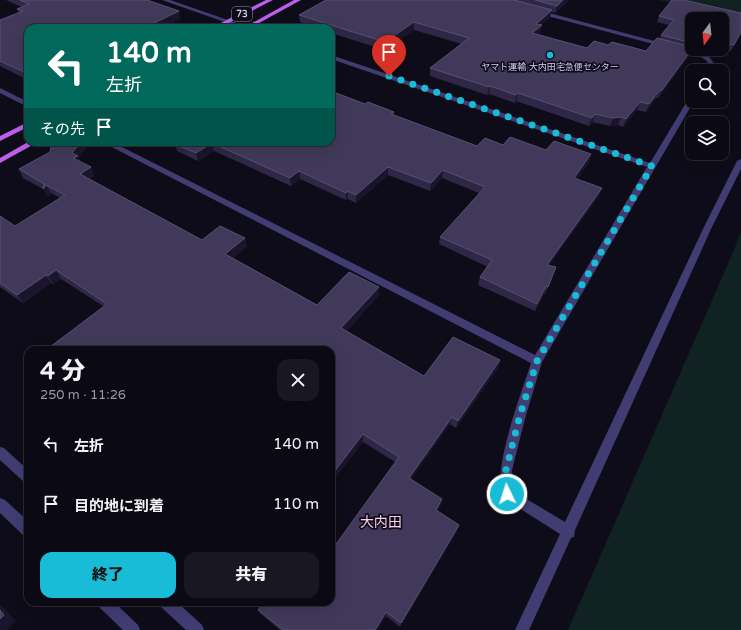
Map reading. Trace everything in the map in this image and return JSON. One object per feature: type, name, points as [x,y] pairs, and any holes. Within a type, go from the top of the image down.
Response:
[{"type":"main road","name":"73","points":[[222,24],[270,0]]},
{"type":"main road","name":"73","points":[[254,24],[298,0]]},
{"type":"main road","points":[[0,139],[24,126]]},
{"type":"main road","points":[[0,161],[27,146]]},
{"type":"street","points":[[165,0],[236,24]]},
{"type":"street","points":[[532,10],[701,55],[708,59],[711,64]]},
{"type":"street","points":[[335,57],[652,166]]},
{"type":"street","points":[[0,90],[24,103]]},
{"type":"street","points":[[569,532],[507,494],[506,470],[520,415],[537,361],[686,108]]},
{"type":"street","points":[[114,146],[537,361]]},
{"type":"street","points":[[522,630],[569,532],[707,229],[741,162]]},
{"type":"street","points":[[0,452],[24,474]]},
{"type":"street","points":[[0,504],[24,526]]},
{"type":"street","points":[[108,606],[133,630]]},
{"type":"street","points":[[170,606],[197,630]]},
{"type":"shaded area","points":[[659,0],[741,0],[741,20],[729,17],[729,12],[709,12]]},
{"type":"shaded area","points":[[741,232],[741,630],[568,630],[734,250]]},
{"type":"building","points":[[20,0],[147,0],[179,11],[152,24],[24,24],[24,72],[0,61],[0,20],[23,11],[17,9],[29,4]]},
{"type":"building","points":[[326,0],[514,0],[552,10],[536,24],[542,25],[532,33],[587,48],[594,41],[608,45],[612,42],[646,51],[657,38],[685,45],[685,56],[687,56],[662,90],[660,90],[649,104],[640,102],[626,119],[595,114],[592,118],[518,93],[516,95],[430,68],[469,38],[414,22],[385,42],[335,26],[335,24],[328,24],[299,15]]},
{"type":"building","points":[[535,0],[563,0],[557,6]]},
{"type":"building","points":[[672,0],[684,0],[741,13],[741,32],[734,45],[729,44],[729,12],[685,12],[685,41],[661,35],[674,20],[659,16]]},
{"type":"building","points":[[335,93],[365,104],[368,102],[394,112],[391,114],[477,146],[485,138],[503,145],[510,137],[546,150],[554,141],[591,154],[574,178],[602,188],[547,265],[556,267],[548,287],[546,286],[537,304],[480,277],[492,260],[440,237],[485,187],[443,170],[431,183],[388,167],[356,195],[347,191],[346,193],[299,171],[290,178],[219,146],[335,146]]},
{"type":"building","points":[[51,146],[78,146],[72,153],[78,156],[73,158],[91,167],[80,174],[202,240],[220,226],[245,238],[225,254],[317,305],[349,272],[379,287],[341,328],[424,376],[453,337],[500,360],[458,421],[452,417],[409,478],[442,499],[436,510],[459,525],[401,623],[386,612],[375,630],[283,630],[258,610],[261,606],[335,606],[335,545],[399,457],[363,434],[335,471],[335,346],[51,346],[107,304],[56,270],[17,295],[0,283],[0,216],[15,226],[65,195],[46,185],[43,189],[44,184],[19,169],[50,152]]},
{"type":"building","points":[[180,146],[207,146],[196,153]]},
{"type":"building","points":[[0,610],[4,615],[0,619]]},
{"type":"place","name":"ヤマト運輸 大内田宅急便センター","points":[[550,55]]},
{"type":"district","name":"大内田","points":[[381,522]]},
{"type":"route","points":[[389,76],[652,166],[537,361],[520,415],[506,470],[507,494]]}]
